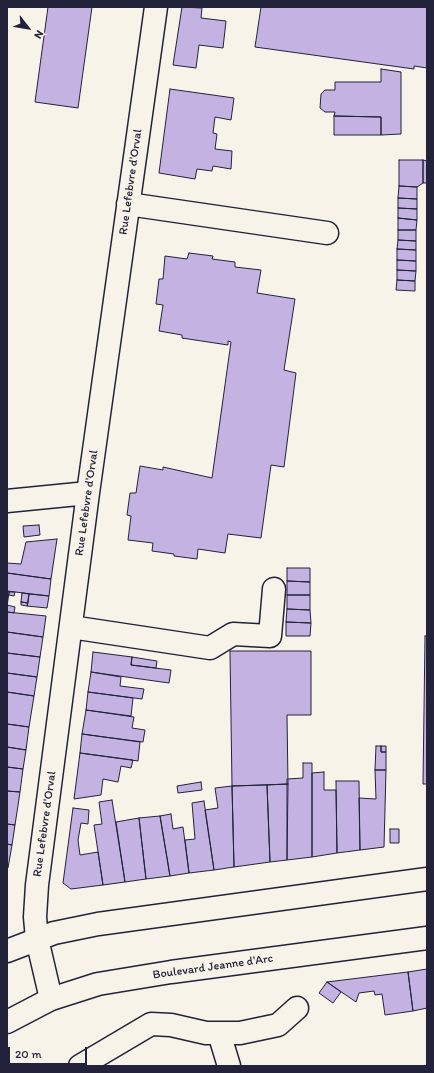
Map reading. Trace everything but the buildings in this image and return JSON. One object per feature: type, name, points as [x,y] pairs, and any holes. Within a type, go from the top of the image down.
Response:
[{"type":"street","name":"Rue Lefebvre d'Orval","points":[[51,999],[37,939],[35,917],[36,885],[88,494],[156,7]]},
{"type":"street","points":[[128,204],[327,233]]},
{"type":"street","points":[[7,501],[88,494]]},
{"type":"street","points":[[71,627],[210,648],[233,634],[270,636],[274,589]]},
{"type":"street","points":[[7,951],[54,933],[98,924],[427,879]]},
{"type":"street","name":"Boulevard Jeanne d'Arc","points":[[7,1022],[51,999],[98,984],[171,972],[427,938]]},
{"type":"street","points":[[80,1066],[151,1024],[171,1025],[206,1033],[240,1033],[278,1025],[297,1008]]},
{"type":"street","points":[[219,1033],[229,1066]]}]
